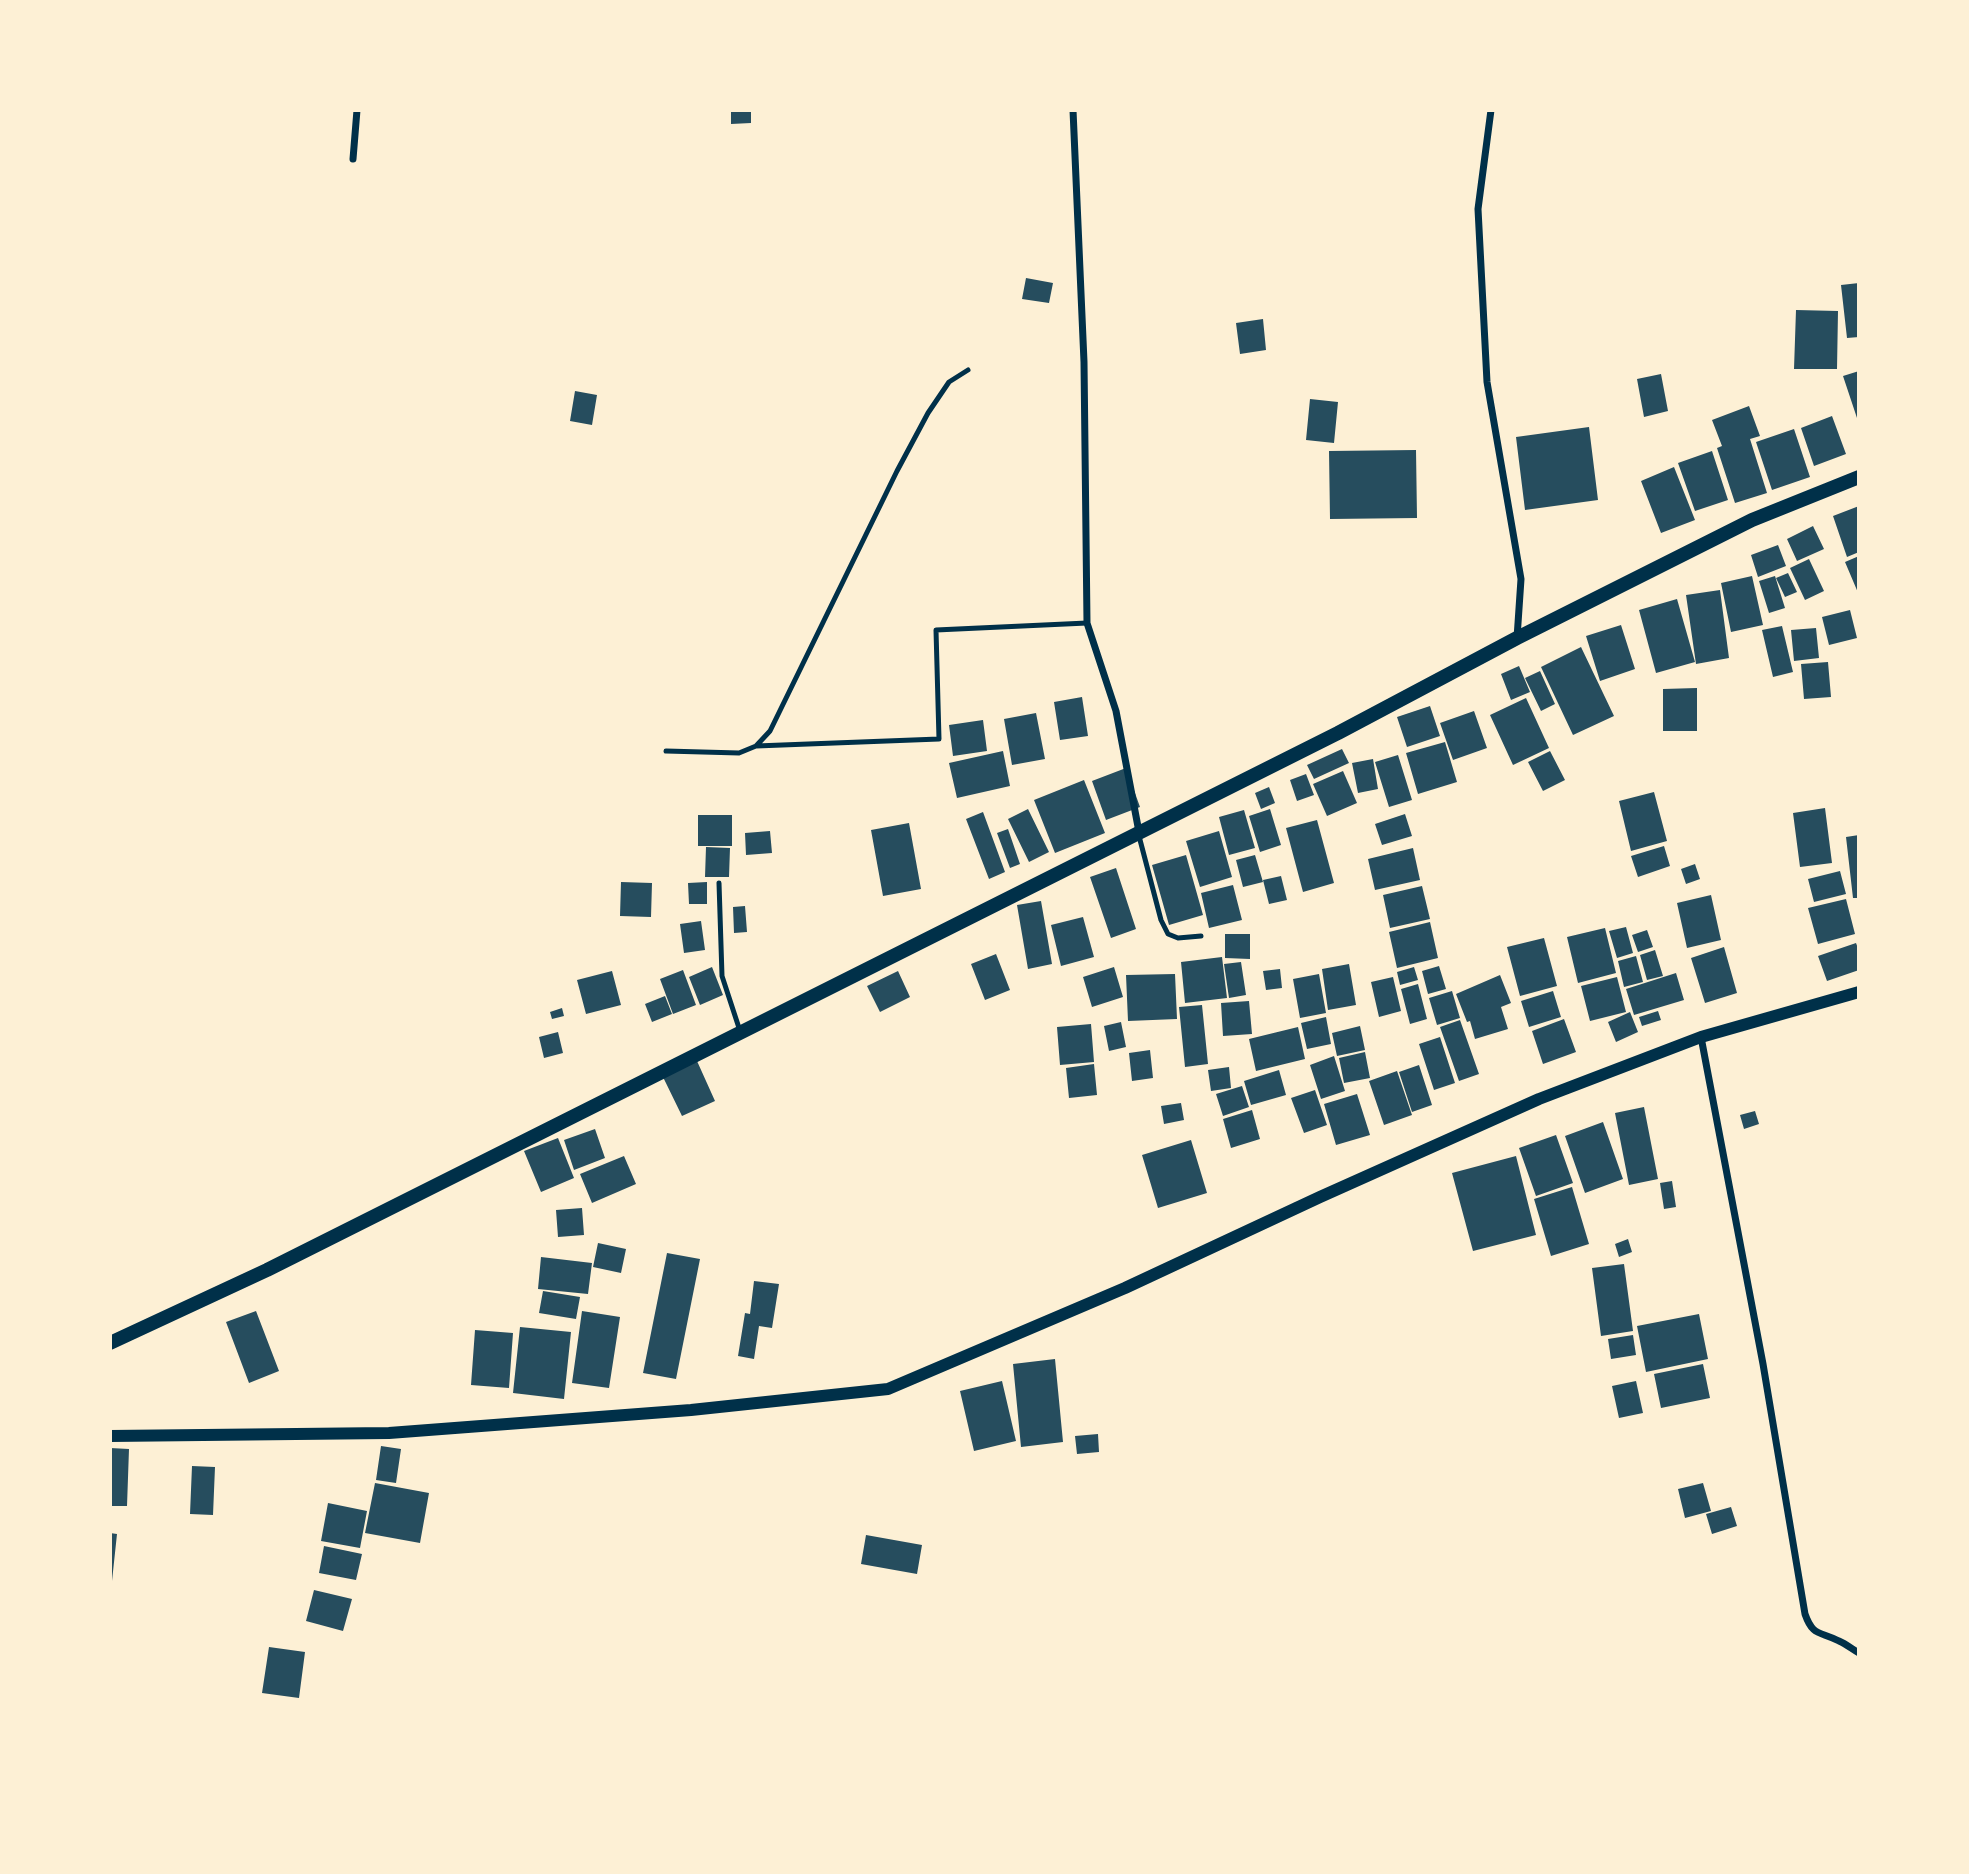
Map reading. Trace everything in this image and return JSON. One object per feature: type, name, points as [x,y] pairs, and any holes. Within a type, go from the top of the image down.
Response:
[{"type":"main road","points":[[110,1343],[267,1270],[1139,833],[1752,520],[1859,477]]},
{"type":"street","points":[[353,159],[357,110]]},
{"type":"street","points":[[1073,110],[1084,362],[1087,623],[1116,711],[1139,833]]},
{"type":"street","points":[[1491,110],[1478,209],[1487,382],[1521,579],[1517,638]]},
{"type":"street","points":[[110,1436],[389,1433],[691,1410],[888,1389],[1125,1288],[1539,1099],[1701,1037],[1859,992]]},
{"type":"street","points":[[1701,1037],[1763,1364],[1805,1614],[1809,1625],[1819,1635],[1838,1640],[1859,1653]]},
{"type":"lane","points":[[756,746],[775,722],[928,413],[949,382],[968,370]]},
{"type":"lane","points":[[666,751],[729,754],[756,746],[939,739],[936,630],[1087,623]]},
{"type":"lane","points":[[1139,833],[1161,920],[1168,934],[1178,938],[1201,936]]},
{"type":"lane","points":[[719,883],[722,976],[741,1032]]},
{"type":"building","points":[[731,110],[751,110],[751,123],[731,124]]},
{"type":"building","points":[[1026,278],[1053,283],[1049,303],[1022,299]]},
{"type":"building","points":[[1859,283],[1859,337],[1847,338],[1841,285]]},
{"type":"building","points":[[1796,310],[1838,311],[1837,369],[1794,369]]},
{"type":"building","points":[[1263,319],[1266,350],[1240,354],[1236,323]]},
{"type":"building","points":[[1859,371],[1859,421],[1858,421],[1843,376]]},
{"type":"building","points":[[1661,374],[1668,411],[1644,417],[1637,379]]},
{"type":"building","points":[[575,391],[597,395],[592,425],[570,421]]},
{"type":"building","points":[[1310,399],[1338,402],[1334,443],[1306,440]]},
{"type":"building","points":[[1749,406],[1760,436],[1750,439],[1767,493],[1735,503],[1717,448],[1722,446],[1712,420]]},
{"type":"building","points":[[1832,416],[1846,454],[1814,466],[1801,428]]},
{"type":"building","points":[[1589,427],[1598,500],[1525,510],[1516,437]]},
{"type":"building","points":[[1794,429],[1810,477],[1772,490],[1756,442]]},
{"type":"building","points":[[1416,450],[1417,518],[1330,519],[1329,451]]},
{"type":"building","points":[[1712,451],[1728,500],[1695,511],[1678,463]]},
{"type":"building","points":[[1674,467],[1695,520],[1661,533],[1641,481]]},
{"type":"building","points":[[1859,506],[1859,552],[1847,557],[1833,516]]},
{"type":"building","points":[[1813,526],[1824,549],[1797,561],[1787,539]]},
{"type":"building","points":[[1778,545],[1786,566],[1758,577],[1751,555]]},
{"type":"building","points":[[1859,556],[1859,595],[1845,562]]},
{"type":"building","points":[[1809,559],[1824,591],[1805,600],[1790,568]]},
{"type":"building","points":[[1788,573],[1797,592],[1785,597],[1776,578]]},
{"type":"building","points":[[1752,576],[1763,625],[1731,632],[1721,583]]},
{"type":"building","points":[[1775,576],[1785,608],[1769,613],[1759,581]]},
{"type":"building","points":[[1720,590],[1729,658],[1696,664],[1686,595]]},
{"type":"building","points":[[1677,599],[1695,662],[1656,673],[1639,610]]},
{"type":"building","points":[[1850,610],[1857,638],[1829,645],[1822,617]]},
{"type":"building","points":[[1621,625],[1635,669],[1600,681],[1586,636]]},
{"type":"building","points":[[1782,626],[1793,672],[1773,677],[1762,630]]},
{"type":"building","points":[[1816,628],[1819,658],[1794,661],[1791,630]]},
{"type":"building","points":[[1581,647],[1614,716],[1573,735],[1541,667]]},
{"type":"building","points":[[1828,662],[1831,697],[1804,699],[1801,664]]},
{"type":"building","points":[[1519,666],[1530,692],[1511,700],[1501,674]]},
{"type":"building","points":[[1540,671],[1555,704],[1541,711],[1525,678]]},
{"type":"building","points":[[1697,688],[1697,731],[1663,731],[1663,689]]},
{"type":"building","points":[[1082,697],[1088,736],[1060,740],[1054,702]]},
{"type":"building","points":[[1526,698],[1549,748],[1513,765],[1490,715]]},
{"type":"building","points":[[1430,706],[1440,736],[1407,747],[1397,717]]},
{"type":"building","points":[[1474,711],[1487,748],[1453,760],[1440,723]]},
{"type":"building","points":[[1036,713],[1045,759],[1012,765],[1004,719]]},
{"type":"building","points":[[983,720],[987,751],[953,756],[949,725]]},
{"type":"building","points":[[1445,742],[1457,782],[1418,794],[1406,753]]},
{"type":"building","points":[[1342,749],[1349,763],[1314,779],[1307,765]]},
{"type":"building","points":[[1003,751],[1010,786],[957,798],[949,763]]},
{"type":"building","points":[[1550,751],[1565,780],[1543,791],[1528,762]]},
{"type":"building","points":[[1398,755],[1412,800],[1389,807],[1375,762]]},
{"type":"building","points":[[1373,759],[1378,789],[1358,793],[1352,763]]},
{"type":"building","points":[[1126,768],[1140,807],[1106,820],[1092,781]]},
{"type":"building","points":[[1343,771],[1357,803],[1327,816],[1313,784]]},
{"type":"building","points":[[1306,774],[1314,795],[1297,801],[1290,780]]},
{"type":"building","points":[[1084,780],[1105,833],[1055,853],[1034,800]]},
{"type":"building","points":[[1269,787],[1275,803],[1261,809],[1255,793]]},
{"type":"building","points":[[1654,792],[1667,841],[1631,851],[1619,801]]},
{"type":"building","points":[[1825,808],[1832,863],[1800,867],[1793,813]]},
{"type":"building","points":[[1028,809],[1049,852],[1029,862],[1008,819]]},
{"type":"building","points":[[1270,809],[1281,845],[1260,852],[1249,816]]},
{"type":"building","points":[[1244,810],[1255,848],[1229,855],[1219,817]]},
{"type":"building","points":[[983,812],[1005,872],[989,879],[966,819]]},
{"type":"building","points":[[1405,814],[1412,836],[1382,845],[1375,824]]},
{"type":"building","points":[[698,815],[732,815],[732,846],[698,846]]},
{"type":"building","points":[[1317,820],[1334,883],[1303,892],[1286,828]]},
{"type":"building","points":[[909,823],[921,889],[883,896],[871,830]]},
{"type":"building","points":[[1008,829],[1020,864],[1010,868],[997,833]]},
{"type":"building","points":[[770,831],[772,853],[746,855],[745,833]]},
{"type":"building","points":[[1219,831],[1232,877],[1200,887],[1186,841]]},
{"type":"building","points":[[1859,835],[1859,898],[1853,898],[1846,837]]},
{"type":"building","points":[[1664,846],[1670,866],[1638,877],[1631,856]]},
{"type":"building","points":[[706,847],[730,848],[729,877],[705,877]]},
{"type":"building","points":[[1413,848],[1420,880],[1375,890],[1368,859]]},
{"type":"building","points":[[1186,855],[1203,915],[1169,925],[1152,865]]},
{"type":"building","points":[[1255,855],[1263,882],[1243,887],[1236,860]]},
{"type":"building","points":[[1695,864],[1700,879],[1686,884],[1681,869]]},
{"type":"building","points":[[1116,868],[1136,929],[1111,938],[1090,877]]},
{"type":"building","points":[[1840,871],[1846,894],[1814,902],[1808,879]]},
{"type":"building","points":[[1281,876],[1287,900],[1269,904],[1263,880]]},
{"type":"building","points":[[621,882],[652,883],[651,917],[620,916]]},
{"type":"building","points":[[707,882],[707,904],[689,904],[688,883]]},
{"type":"building","points":[[1233,885],[1242,920],[1209,928],[1201,893]]},
{"type":"building","points":[[1422,886],[1430,919],[1390,928],[1383,895]]},
{"type":"building","points":[[1711,895],[1721,940],[1687,948],[1677,903]]},
{"type":"building","points":[[1846,899],[1855,934],[1818,944],[1808,908]]},
{"type":"building","points":[[1041,901],[1052,964],[1028,969],[1017,905]]},
{"type":"building","points":[[745,906],[747,932],[734,933],[733,907]]},
{"type":"building","points":[[1083,917],[1094,957],[1061,966],[1051,925]]},
{"type":"building","points":[[701,921],[705,950],[684,953],[680,924]]},
{"type":"building","points":[[1430,922],[1438,958],[1397,968],[1389,932]]},
{"type":"building","points":[[1626,927],[1633,953],[1617,958],[1609,931]]},
{"type":"building","points":[[1605,928],[1616,973],[1578,983],[1567,937]]},
{"type":"building","points":[[1647,930],[1653,947],[1638,952],[1632,935]]},
{"type":"building","points":[[1225,934],[1250,934],[1250,959],[1225,958]]},
{"type":"building","points":[[1544,938],[1557,986],[1520,996],[1507,947]]},
{"type":"building","points":[[1856,943],[1859,970],[1827,981],[1818,956]]},
{"type":"building","points":[[1724,947],[1737,993],[1705,1003],[1691,958]]},
{"type":"building","points":[[1655,950],[1663,976],[1647,980],[1640,955]]},
{"type":"building","points":[[996,954],[1010,990],[985,1000],[971,964]]},
{"type":"building","points":[[1636,956],[1643,982],[1624,987],[1618,961]]},
{"type":"building","points":[[1222,957],[1227,998],[1185,1003],[1181,962]]},
{"type":"building","points":[[1241,962],[1246,995],[1229,998],[1224,964]]},
{"type":"building","points":[[1349,964],[1356,1005],[1328,1010],[1322,969]]},
{"type":"building","points":[[1439,966],[1446,989],[1428,994],[1422,971]]},
{"type":"building","points":[[712,967],[723,995],[700,1005],[689,977]]},
{"type":"building","points":[[1114,967],[1123,997],[1092,1007],[1083,977]]},
{"type":"building","points":[[1414,967],[1418,980],[1400,985],[1397,972]]},
{"type":"building","points":[[1280,969],[1282,988],[1266,990],[1263,971]]},
{"type":"building","points":[[683,970],[696,1005],[673,1014],[660,979]]},
{"type":"building","points":[[612,971],[621,1005],[586,1014],[577,980]]},
{"type":"building","points":[[898,971],[910,997],[880,1012],[867,986]]},
{"type":"building","points":[[1676,973],[1684,1000],[1634,1015],[1626,989]]},
{"type":"building","points":[[1175,974],[1177,1019],[1128,1021],[1126,975]]},
{"type":"building","points":[[1319,974],[1326,1013],[1300,1018],[1293,979]]},
{"type":"building","points":[[1500,975],[1511,1003],[1501,1007],[1508,1029],[1475,1039],[1470,1021],[1467,1022],[1456,994]]},
{"type":"building","points":[[1393,977],[1401,1011],[1379,1017],[1371,982]]},
{"type":"building","points":[[1617,977],[1626,1012],[1590,1021],[1581,986]]},
{"type":"building","points":[[1418,984],[1427,1019],[1410,1024],[1401,989]]},
{"type":"building","points":[[1452,991],[1460,1018],[1437,1025],[1429,998]]},
{"type":"building","points":[[1553,991],[1561,1017],[1529,1027],[1521,1001]]},
{"type":"building","points":[[665,996],[672,1014],[652,1022],[645,1004]]},
{"type":"building","points":[[1249,1001],[1252,1034],[1223,1036],[1221,1003]]},
{"type":"building","points":[[1202,1005],[1208,1064],[1185,1067],[1179,1007]]},
{"type":"building","points":[[562,1008],[564,1016],[552,1019],[550,1012]]},
{"type":"building","points":[[1658,1011],[1661,1020],[1642,1026],[1639,1017]]},
{"type":"building","points":[[1630,1012],[1638,1032],[1616,1042],[1608,1022]]},
{"type":"building","points":[[1326,1017],[1331,1044],[1307,1049],[1301,1023]]},
{"type":"building","points":[[1564,1019],[1576,1052],[1543,1064],[1532,1031]]},
{"type":"building","points":[[1460,1020],[1479,1074],[1459,1081],[1440,1027]]},
{"type":"building","points":[[1121,1022],[1126,1047],[1109,1051],[1104,1026]]},
{"type":"building","points":[[1091,1024],[1094,1062],[1060,1065],[1057,1027]]},
{"type":"building","points":[[1360,1026],[1365,1050],[1337,1056],[1332,1033]]},
{"type":"building","points":[[1298,1027],[1305,1059],[1256,1071],[1249,1039]]},
{"type":"building","points":[[558,1032],[563,1053],[544,1058],[539,1037]]},
{"type":"building","points":[[1440,1037],[1455,1083],[1434,1090],[1419,1044]]},
{"type":"building","points":[[1150,1050],[1153,1078],[1132,1081],[1129,1053]]},
{"type":"building","points":[[1365,1052],[1370,1078],[1344,1083],[1339,1058]]},
{"type":"building","points":[[1334,1056],[1345,1091],[1321,1099],[1310,1065]]},
{"type":"building","points":[[697,1061],[715,1101],[682,1116],[663,1077]]},
{"type":"building","points":[[1094,1064],[1097,1095],[1069,1098],[1066,1068]]},
{"type":"building","points":[[1419,1065],[1432,1105],[1412,1112],[1399,1072]]},
{"type":"building","points":[[1229,1067],[1231,1088],[1211,1091],[1208,1070]]},
{"type":"building","points":[[1279,1070],[1286,1095],[1251,1105],[1244,1081]]},
{"type":"building","points":[[1397,1071],[1412,1115],[1384,1125],[1369,1081]]},
{"type":"building","points":[[1242,1086],[1249,1107],[1223,1116],[1216,1094]]},
{"type":"building","points":[[1315,1090],[1327,1125],[1304,1133],[1291,1098]]},
{"type":"building","points":[[1357,1094],[1370,1135],[1336,1145],[1324,1104]]},
{"type":"building","points":[[1181,1103],[1184,1120],[1164,1124],[1161,1106]]},
{"type":"building","points":[[1644,1107],[1658,1179],[1629,1185],[1615,1113]]},
{"type":"building","points":[[1252,1110],[1260,1139],[1231,1148],[1223,1119]]},
{"type":"building","points":[[1755,1111],[1759,1124],[1744,1129],[1740,1115]]},
{"type":"building","points":[[1603,1122],[1623,1179],[1585,1193],[1565,1136]]},
{"type":"building","points":[[595,1129],[605,1158],[574,1170],[564,1140]]},
{"type":"building","points":[[1556,1135],[1573,1183],[1536,1196],[1519,1148]]},
{"type":"building","points":[[558,1138],[574,1178],[541,1192],[524,1151]]},
{"type":"building","points":[[1191,1140],[1207,1193],[1158,1208],[1142,1155]]},
{"type":"building","points":[[624,1156],[636,1184],[592,1203],[580,1174]]},
{"type":"building","points":[[1516,1156],[1536,1235],[1473,1251],[1452,1173]]},
{"type":"building","points":[[1672,1181],[1676,1207],[1664,1209],[1660,1183]]},
{"type":"building","points":[[1572,1187],[1589,1244],[1551,1256],[1534,1199]]},
{"type":"building","points":[[582,1208],[584,1235],[558,1237],[556,1210]]},
{"type":"building","points":[[1628,1239],[1632,1252],[1619,1257],[1615,1244]]},
{"type":"building","points":[[598,1243],[626,1249],[621,1273],[593,1267]]},
{"type":"building","points":[[667,1253],[700,1259],[676,1379],[643,1373]]},
{"type":"building","points":[[541,1257],[592,1263],[588,1294],[538,1289]]},
{"type":"building","points":[[1624,1264],[1633,1331],[1601,1336],[1592,1268]]},
{"type":"building","points":[[754,1281],[779,1284],[772,1328],[759,1326],[754,1359],[738,1356],[745,1313],[750,1314]]},
{"type":"building","points":[[543,1291],[580,1297],[576,1319],[539,1313]]},
{"type":"building","points":[[256,1311],[279,1371],[249,1383],[226,1322]]},
{"type":"building","points":[[582,1311],[620,1317],[609,1388],[572,1383]]},
{"type":"building","points":[[1699,1314],[1708,1359],[1646,1372],[1637,1326]]},
{"type":"building","points":[[520,1327],[571,1332],[564,1399],[513,1393]]},
{"type":"building","points":[[475,1330],[513,1333],[509,1388],[471,1385]]},
{"type":"building","points":[[1633,1335],[1636,1355],[1611,1359],[1608,1339]]},
{"type":"building","points":[[1055,1359],[1063,1442],[1021,1447],[1013,1364]]},
{"type":"building","points":[[1703,1364],[1710,1398],[1661,1408],[1654,1374]]},
{"type":"building","points":[[1002,1381],[1016,1441],[974,1451],[960,1391]]},
{"type":"building","points":[[1636,1381],[1643,1413],[1619,1418],[1612,1386]]},
{"type":"building","points":[[1098,1434],[1099,1452],[1077,1454],[1075,1436]]},
{"type":"building","points":[[381,1446],[401,1449],[396,1483],[376,1480]]},
{"type":"building","points":[[110,1448],[129,1449],[127,1506],[110,1506]]},
{"type":"building","points":[[192,1466],[215,1467],[213,1515],[190,1514]]},
{"type":"building","points":[[375,1483],[429,1493],[420,1543],[365,1533]]},
{"type":"building","points":[[1703,1483],[1711,1511],[1685,1518],[1678,1489]]},
{"type":"building","points":[[328,1503],[367,1511],[360,1548],[321,1541]]},
{"type":"building","points":[[1731,1507],[1737,1526],[1712,1534],[1706,1514]]},
{"type":"building","points":[[110,1533],[117,1534],[112,1581],[110,1581]]},
{"type":"building","points":[[866,1535],[922,1545],[917,1574],[861,1564]]},
{"type":"building","points":[[324,1546],[362,1554],[356,1580],[319,1573]]},
{"type":"building","points":[[314,1590],[352,1599],[343,1631],[306,1621]]},
{"type":"building","points":[[269,1647],[305,1652],[299,1698],[262,1693]]}]
